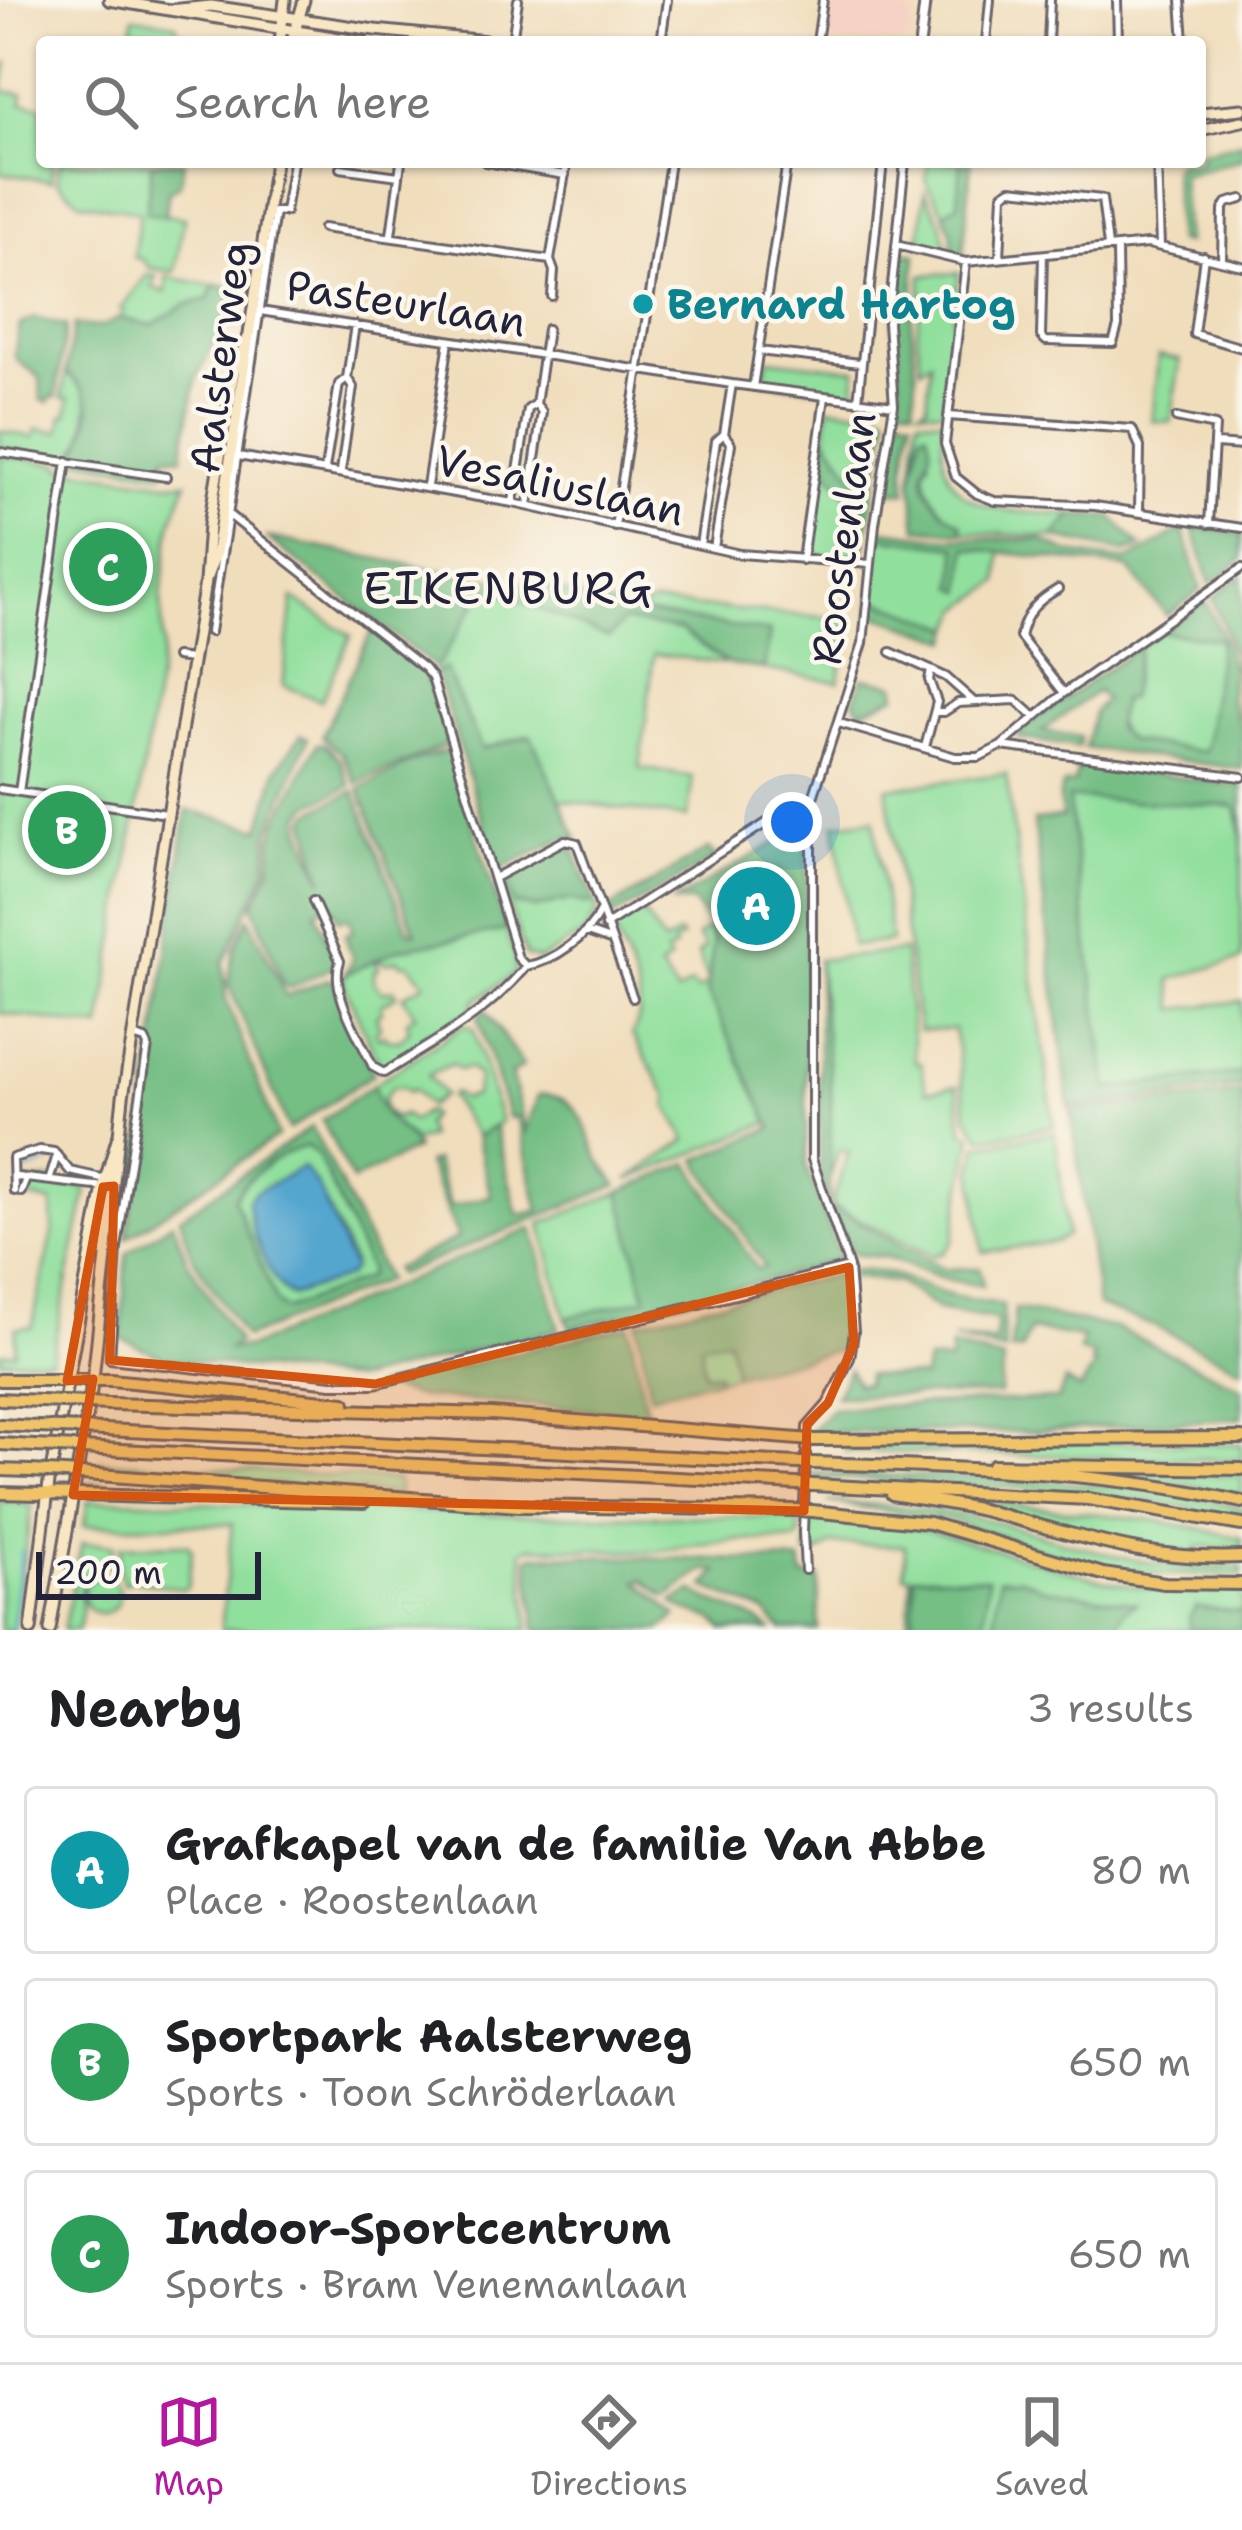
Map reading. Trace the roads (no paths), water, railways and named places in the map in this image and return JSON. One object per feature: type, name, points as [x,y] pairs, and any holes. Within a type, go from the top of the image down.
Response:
[{"type":"highway","points":[[0,1380],[92,1379],[327,1400],[378,1410]]},
{"type":"highway","points":[[0,1399],[492,1414],[814,1440],[1242,1438]]},
{"type":"highway","points":[[0,1425],[958,1468],[1136,1483],[1242,1502]]},
{"type":"highway","points":[[0,1444],[1088,1499],[1242,1525]]},
{"type":"highway","points":[[958,1468],[1242,1469]]},
{"type":"highway","points":[[0,1469],[519,1506],[812,1511],[929,1523],[1102,1574],[1165,1583],[1242,1584]]},
{"type":"highway","points":[[848,1487],[992,1513],[1127,1551],[1190,1558],[1242,1557]]},
{"type":"highway","points":[[0,1493],[356,1503],[385,1498]]},
{"type":"main road","points":[[110,0],[282,24],[325,36]]},
{"type":"main road","points":[[281,36],[285,0]]},
{"type":"main road","points":[[294,31],[304,0]]},
{"type":"main road","points":[[294,31],[399,36]]},
{"type":"main road","points":[[1206,113],[1242,110]]},
{"type":"main road","points":[[1206,129],[1242,121]]},
{"type":"main road","name":"Aalsterweg","points":[[31,1630],[43,1518],[116,1139],[190,658],[222,510],[234,371],[247,339],[275,168]]},
{"type":"main road","name":"Aalsterweg","points":[[50,1630],[92,1379],[105,1267],[107,1184]]},
{"type":"street","points":[[513,36],[518,0]]},
{"type":"street","points":[[662,36],[667,0]]},
{"type":"street","points":[[818,36],[823,0]]},
{"type":"street","points":[[921,36],[925,0]]},
{"type":"street","points":[[987,36],[990,0]]},
{"type":"street","points":[[1048,36],[1050,0]]},
{"type":"street","points":[[1117,0],[1118,36]]},
{"type":"street","points":[[1181,0],[1184,36]]},
{"type":"street","points":[[271,211],[284,212],[292,168]]},
{"type":"street","points":[[340,168],[399,176]]},
{"type":"street","points":[[391,235],[400,168]]},
{"type":"street","points":[[520,168],[566,176]]},
{"type":"street","points":[[552,296],[550,260],[567,168]]},
{"type":"street","points":[[615,527],[669,168]]},
{"type":"street","points":[[753,386],[786,168]]},
{"type":"street","name":"Roostenlaan","points":[[858,400],[883,168]]},
{"type":"street","name":"Roostenlaan","points":[[805,1570],[807,1426],[828,1403],[854,1344],[849,1267],[813,1173],[812,801],[860,661],[894,405],[888,323],[904,168]]},
{"type":"street","points":[[1157,168],[1160,246]]},
{"type":"street","points":[[1000,258],[1003,194],[1011,189],[1102,200],[1113,247],[1118,326],[1114,343],[1042,336],[1043,254]]},
{"type":"street","points":[[1222,261],[1222,210],[1227,203],[1242,199]]},
{"type":"street","name":"Aalsterweg","points":[[210,632],[222,510],[238,456],[271,211]]},
{"type":"street","points":[[323,228],[550,260]]},
{"type":"street","points":[[896,244],[966,262],[1160,246],[1242,266]]},
{"type":"street","points":[[1204,256],[1194,334],[1242,348]]},
{"type":"street","points":[[966,262],[945,444],[950,466],[966,487],[995,501],[1138,511],[1242,528]]},
{"type":"street","name":"Pasteurlaan","points":[[260,310],[894,405]]},
{"type":"street","points":[[325,469],[339,384],[347,378],[355,325]]},
{"type":"street","name":"Pasteurlaan","points":[[544,354],[548,329]]},
{"type":"street","points":[[427,486],[449,340]]},
{"type":"street","points":[[759,351],[860,363]]},
{"type":"street","points":[[528,506],[542,412],[536,404],[544,354]]},
{"type":"street","points":[[340,471],[353,385],[347,378]]},
{"type":"street","points":[[700,545],[716,441],[724,434],[732,384]]},
{"type":"street","points":[[802,560],[825,397]]},
{"type":"street","points":[[513,503],[528,409],[536,404]]},
{"type":"street","points":[[948,416],[1132,429],[1140,447],[1138,511]]},
{"type":"street","points":[[1176,418],[1215,426],[1209,524]]},
{"type":"street","points":[[714,548],[731,441],[724,434]]},
{"type":"street","points":[[1215,444],[1242,446]]},
{"type":"street","points":[[0,452],[166,477]]},
{"type":"street","name":"Vesaliuslaan","points":[[238,456],[427,486],[714,548],[870,564]]},
{"type":"street","points":[[19,792],[67,461]]},
{"type":"street","name":"Aalsterweg","points":[[222,510],[432,678],[494,878]]},
{"type":"street","points":[[838,723],[971,758],[1001,746],[1064,693],[1242,568]]},
{"type":"street","points":[[1058,589],[1030,611],[1020,637],[1064,693]]},
{"type":"street","points":[[891,652],[946,677],[974,702]]},
{"type":"street","points":[[176,657],[190,658]]},
{"type":"street","points":[[925,748],[937,698],[929,680],[931,670]]},
{"type":"street","points":[[935,712],[974,702],[1020,701],[1034,716]]},
{"type":"street","points":[[1001,746],[1242,777]]},
{"type":"street","points":[[0,789],[166,814]]},
{"type":"street","points":[[605,926],[796,804]]},
{"type":"street","points":[[526,966],[518,958],[494,878],[571,839],[577,843],[632,998]]},
{"type":"street","points":[[314,901],[340,961],[336,971],[343,997],[373,1067],[384,1073],[465,1021],[511,986],[526,966],[538,964],[587,932],[600,911]]},
{"type":"street","points":[[587,932],[610,940]]},
{"type":"street","name":"Aalsterweg","points":[[132,1036],[148,1046],[117,1248],[110,1359],[332,1384],[375,1384],[849,1267]]},
{"type":"street","points":[[26,1179],[17,1191],[13,1158],[44,1149],[57,1155],[70,1171],[107,1184]]},
{"type":"street","points":[[50,1178],[57,1155]]},
{"type":"street","points":[[15,1176],[107,1184]]},
{"type":"street","name":"Aalsterweg","points":[[105,1267],[117,1248]]},
{"type":"water","points":[[303,1167],[318,1186],[353,1269],[347,1277],[291,1296],[261,1253],[248,1201],[254,1193]]},
{"type":"waterway","points":[[25,1172],[52,1161]]},
{"type":"waterway","points":[[13,1630],[21,1552]]},
{"type":"place","name":"Bernard Hartog","points":[[643,304]]},
{"type":"place","name":"Indoor-Sportcentrum","points":[[108,567]]},
{"type":"place","name":"Sportpark Aalsterweg","points":[[67,830]]},
{"type":"place","name":"Grafkapel van de familie Van Abbe","points":[[756,906]]},
{"type":"district","name":"EIKENBURG","points":[[509,588]]}]
